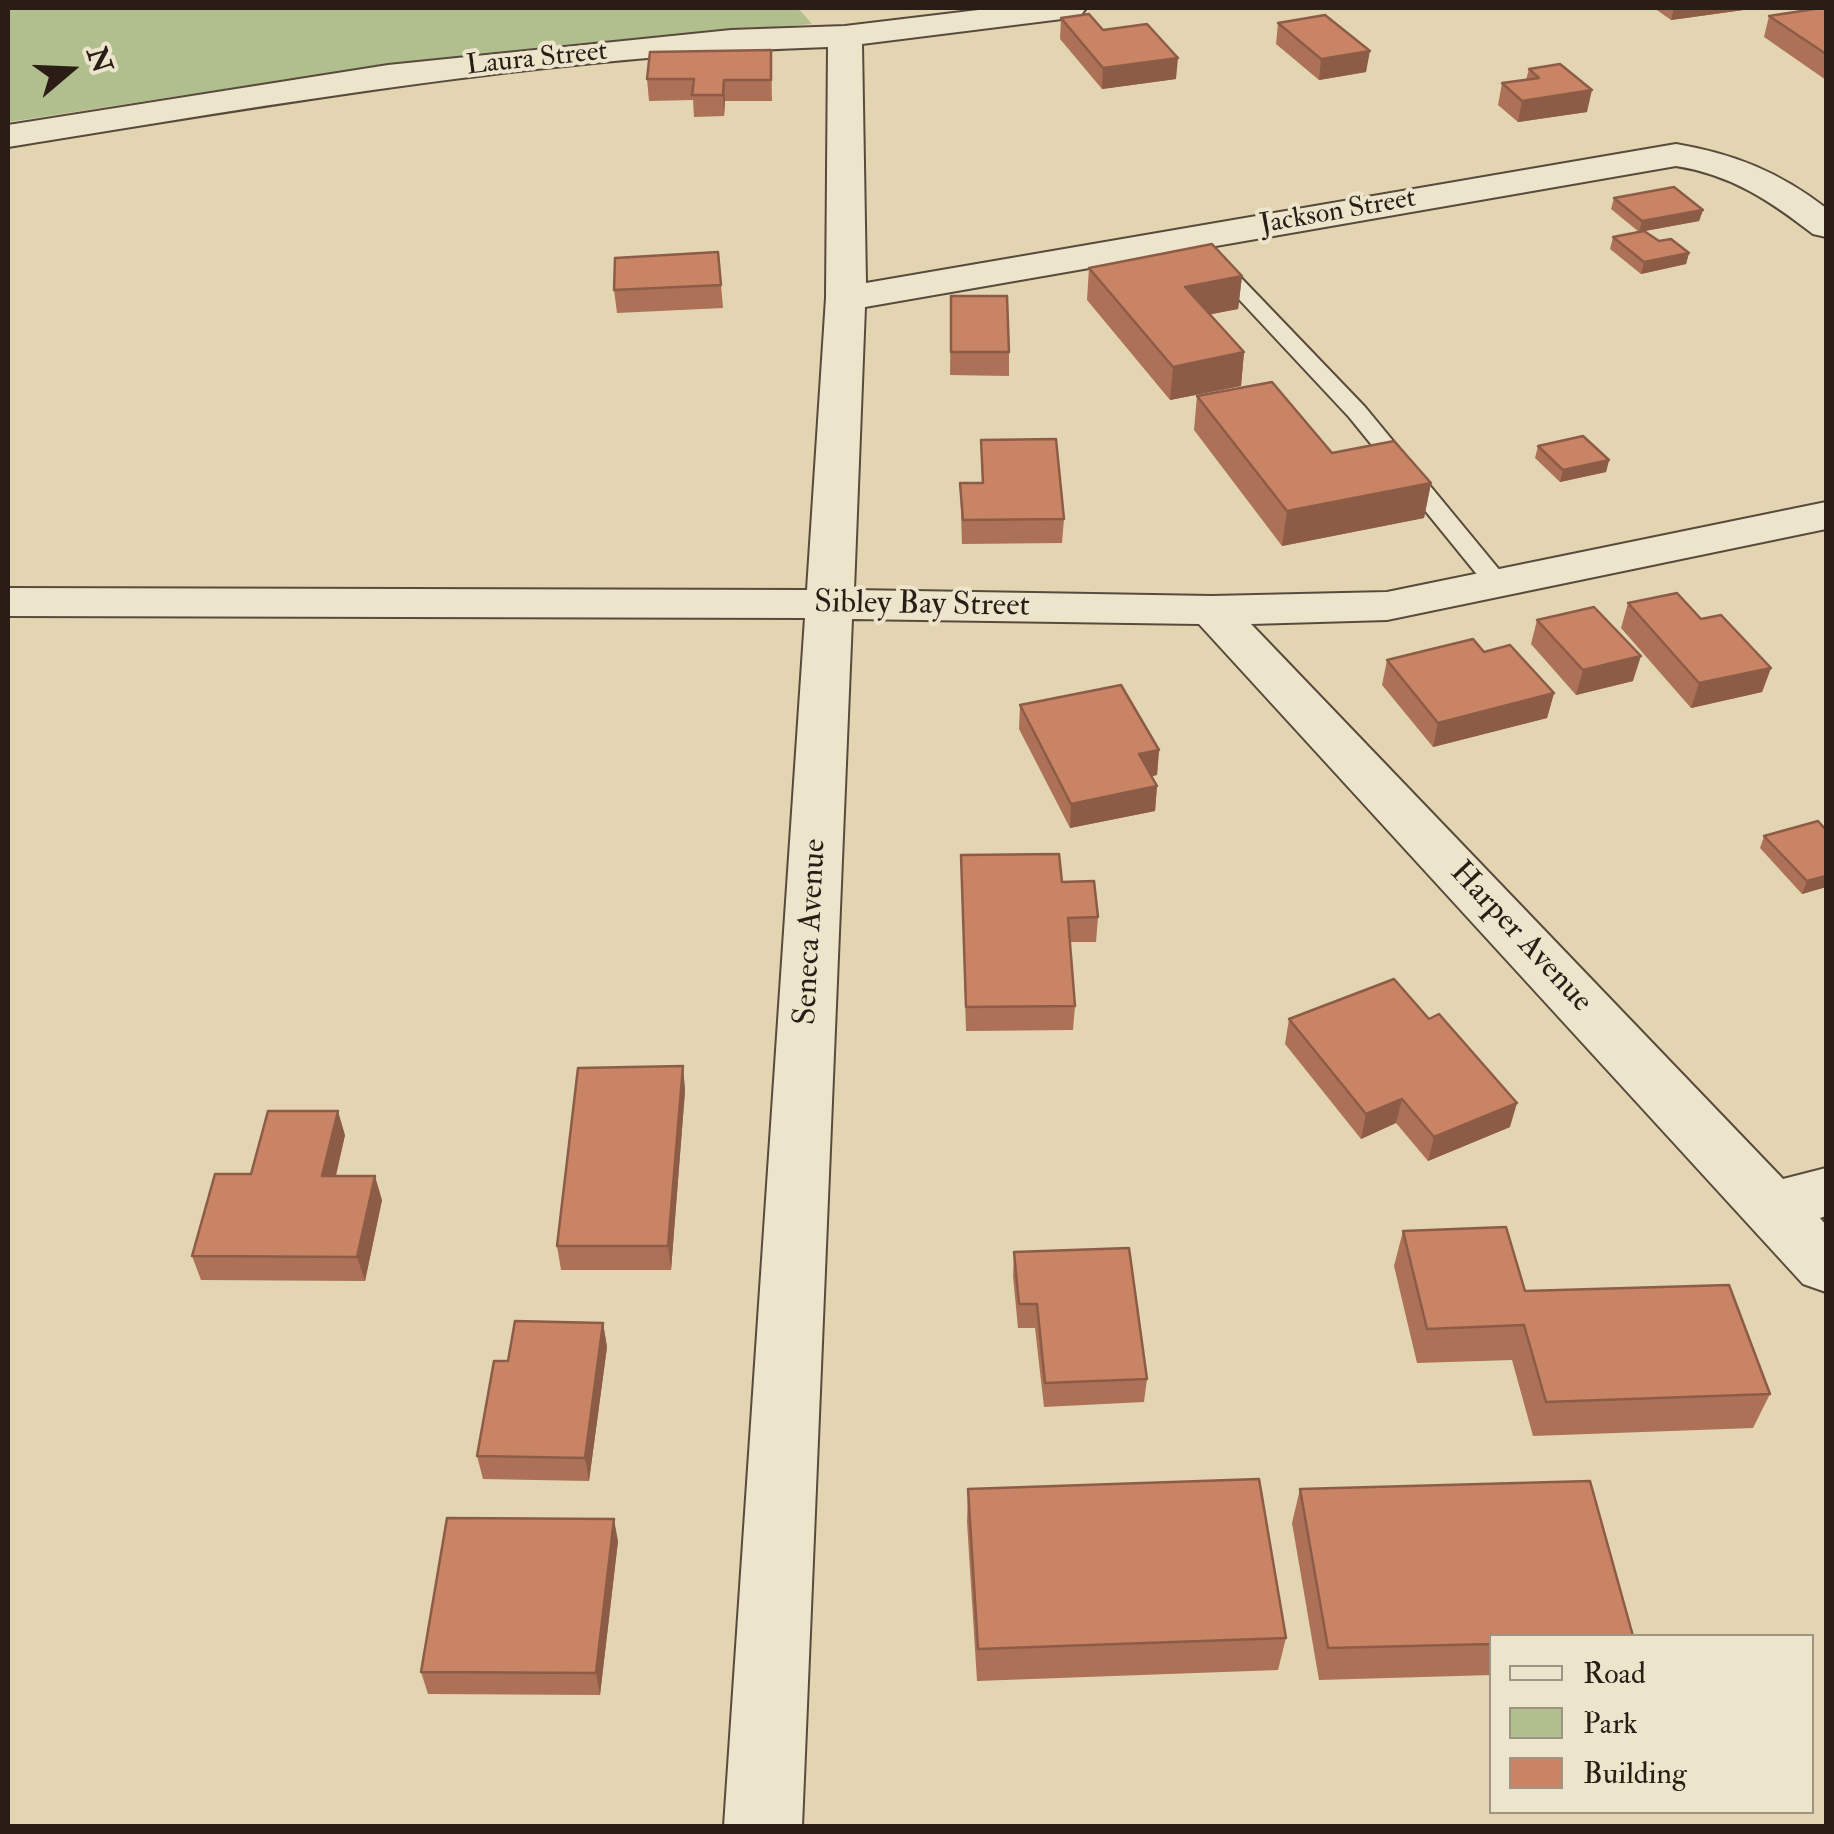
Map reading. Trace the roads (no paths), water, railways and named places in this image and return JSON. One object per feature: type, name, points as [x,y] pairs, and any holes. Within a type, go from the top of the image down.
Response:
[{"type":"street","name":"Laura Street","points":[[22,134],[388,76],[731,40],[845,36],[1070,8]]},
{"type":"street","name":"Seneca Avenue","points":[[763,1826],[846,298],[845,36]]},
{"type":"street","points":[[8,176],[22,134]]},
{"type":"street","name":"Jackson Street","points":[[846,298],[1676,155],[1727,162],[1768,181],[1826,226]]},
{"type":"street","points":[[1768,181],[1807,174]]},
{"type":"street","name":"Sibley Bay Street","points":[[8,602],[830,604],[1212,610],[1387,606],[1826,516]]},
{"type":"street","name":"Harper Avenue","points":[[1212,610],[1799,1200],[1826,1266]]},
{"type":"lane","points":[[1190,238],[1357,412],[1498,583]]}]
